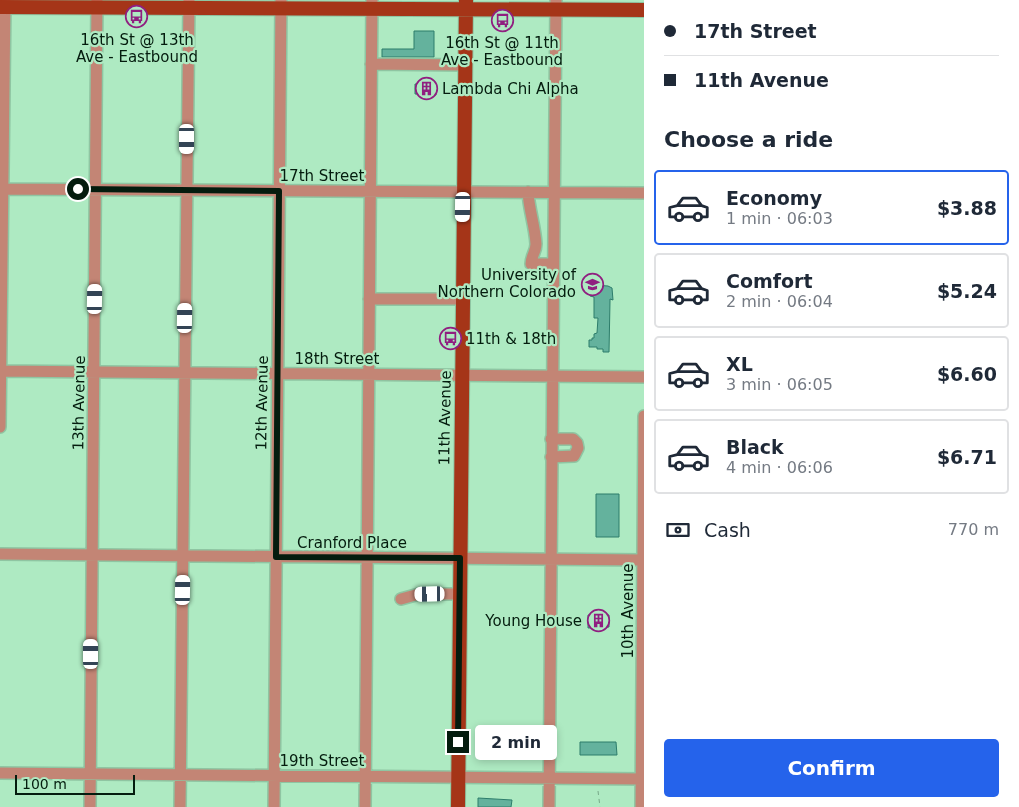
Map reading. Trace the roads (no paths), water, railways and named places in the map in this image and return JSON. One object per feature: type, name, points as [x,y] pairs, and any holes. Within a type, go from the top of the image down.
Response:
[{"type":"main road","points":[[3,4],[556,5],[644,10]]},
{"type":"main road","name":"11th Avenue","points":[[458,807],[466,5]]},
{"type":"street","points":[[0,427],[3,4]]},
{"type":"street","name":"13th Avenue","points":[[90,807],[97,4]]},
{"type":"street","points":[[180,807],[189,4]]},
{"type":"street","name":"12th Avenue","points":[[274,807],[281,4]]},
{"type":"street","points":[[365,807],[372,4]]},
{"type":"street","points":[[549,807],[556,5]]},
{"type":"street","points":[[371,64],[465,65]]},
{"type":"street","name":"17th Street","points":[[1,189],[644,193]]},
{"type":"street","points":[[528,192],[529,211],[536,245],[531,264],[553,264]]},
{"type":"street","points":[[369,298],[462,299]]},
{"type":"street","name":"18th Street","points":[[0,371],[644,377]]},
{"type":"street","name":"10th Avenue","points":[[641,807],[643,779],[644,416]]},
{"type":"street","points":[[551,438],[573,439],[577,443],[578,448],[574,456],[551,457]]},
{"type":"street","name":"Cranford Place","points":[[0,554],[643,560]]},
{"type":"street","points":[[401,599],[419,594],[460,594]]},
{"type":"street","name":"19th Street","points":[[0,773],[643,779]]},
{"type":"place","name":"16th St @ 13th Ave - Eastbound","points":[[137,17]]},
{"type":"place","name":"16th St @ 11th Ave - Eastbound","points":[[502,20]]},
{"type":"place","name":"Lambda Chi Alpha","points":[[426,89]]},
{"type":"place","name":"University of Northern Colorado","points":[[592,284]]},
{"type":"place","name":"11th & 18th","points":[[450,339]]},
{"type":"place","name":"Young House","points":[[598,621]]}]
